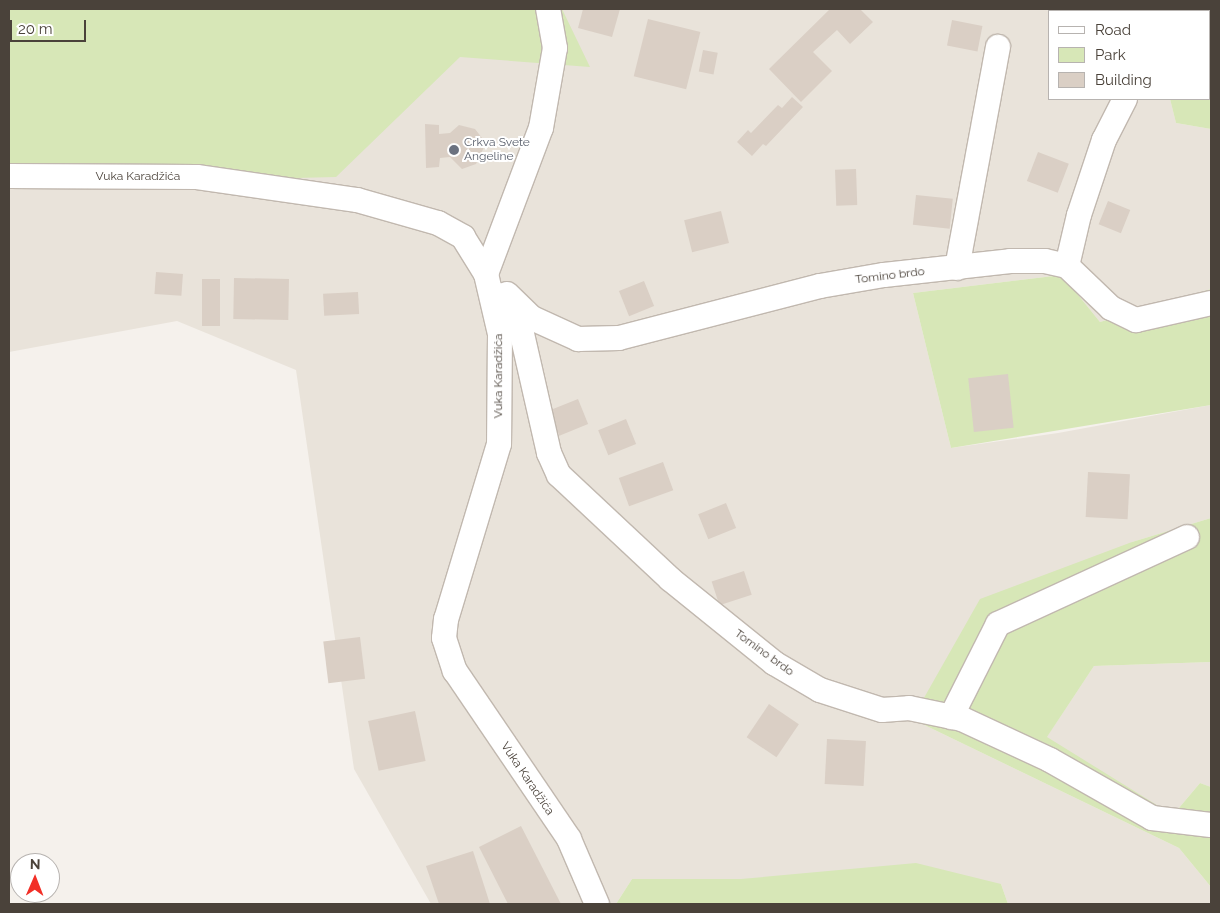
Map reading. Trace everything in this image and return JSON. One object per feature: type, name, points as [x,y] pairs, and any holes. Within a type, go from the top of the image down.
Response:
[{"type":"street","points":[[486,274],[541,128],[556,48],[548,9]]},
{"type":"street","points":[[957,268],[998,47]]},
{"type":"street","points":[[1124,100],[1104,140],[1079,215],[1067,266],[1111,308],[1136,320],[1211,303]]},
{"type":"street","name":"Vuka Karadžića","points":[[9,176],[197,177],[357,200],[438,223],[463,237],[486,274],[500,334],[499,444],[446,620],[444,638],[455,671],[569,839],[597,904]]},
{"type":"street","name":"Tomino brdo","points":[[486,274],[532,318],[578,339],[619,338],[820,286],[1018,261],[1045,261],[1067,266]]},
{"type":"street","name":"Tomino brdo","points":[[486,274],[522,334],[549,453],[559,475],[670,579],[774,663],[820,690],[882,710],[909,708],[951,717],[1050,760],[1152,818],[1211,826]]},
{"type":"street","points":[[951,717],[998,624],[1187,537]]},
{"type":"shaded area","points":[[435,9],[1190,9],[1048,10],[1048,100],[1170,100],[1176,123],[1211,129],[1211,289],[1100,322],[1062,275],[913,293],[951,448],[1058,433],[1211,405],[1211,518],[1132,542],[912,719],[1179,848],[1211,887],[1211,904],[1008,904],[1001,884],[632,879],[616,904],[431,904],[354,769],[296,370],[177,321],[9,352],[9,185]]},
{"type":"shaded area","points":[[1211,662],[1211,787],[1200,783],[1173,815],[1046,738],[1094,666]]},
{"type":"green space","points":[[9,9],[562,9],[590,67],[460,57],[336,177],[9,185]]},
{"type":"green space","points":[[1211,9],[1211,129],[1176,123],[1170,100],[1210,100],[1210,10],[1189,10]]},
{"type":"green space","points":[[1062,275],[1100,322],[1211,289],[1211,405],[951,448],[913,293]]},
{"type":"green space","points":[[1211,518],[1211,662],[1094,666],[1047,737],[1173,815],[1200,783],[1211,787],[1211,887],[1179,848],[912,719],[980,599],[1132,542]]},
{"type":"green space","points":[[916,863],[1001,884],[1008,904],[616,904],[632,879],[741,879]]},
{"type":"building","points":[[583,9],[620,9],[612,37],[578,28]]},
{"type":"building","points":[[830,9],[860,9],[873,22],[850,44],[837,30],[813,52],[832,71],[801,102],[769,69]]},
{"type":"building","points":[[648,19],[700,32],[686,89],[634,76]]},
{"type":"building","points":[[952,20],[982,26],[977,51],[947,46]]},
{"type":"building","points":[[703,50],[718,53],[714,74],[699,72]]},
{"type":"building","points":[[792,97],[803,107],[766,146],[763,144],[752,156],[737,142],[748,130],[751,133],[778,105],[782,108]]},
{"type":"building","name":"Crkva Svete Angeline","points":[[425,124],[439,125],[439,134],[450,133],[459,125],[475,129],[486,143],[476,164],[462,169],[450,157],[440,158],[439,167],[426,168]]},
{"type":"building","points":[[1038,152],[1069,164],[1058,193],[1027,181]]},
{"type":"building","points":[[856,169],[857,205],[836,206],[835,170]]},
{"type":"building","points":[[916,195],[953,199],[950,229],[913,225]]},
{"type":"building","points":[[1108,201],[1130,210],[1121,233],[1099,224]]},
{"type":"building","points":[[721,211],[729,243],[692,252],[684,220]]},
{"type":"building","points":[[156,272],[183,274],[181,296],[154,294]]},
{"type":"building","points":[[234,278],[289,279],[288,320],[233,319]]},
{"type":"building","points":[[202,279],[220,279],[220,326],[202,326]]},
{"type":"building","points":[[644,281],[654,306],[629,316],[619,291]]},
{"type":"building","points":[[358,292],[359,314],[324,316],[323,294]]},
{"type":"building","points":[[1008,374],[1014,428],[974,432],[968,378]]},
{"type":"building","points":[[578,399],[588,424],[559,436],[549,411]]},
{"type":"building","points":[[626,419],[636,444],[608,455],[598,430]]},
{"type":"building","points":[[663,462],[673,490],[629,506],[619,478]]},
{"type":"building","points":[[1088,472],[1130,474],[1128,519],[1086,517]]},
{"type":"building","points":[[726,503],[736,528],[708,539],[698,514]]},
{"type":"building","points":[[744,571],[752,595],[719,605],[712,582]]},
{"type":"building","points":[[360,637],[365,679],[328,683],[323,642]]},
{"type":"building","points":[[769,704],[799,724],[776,757],[747,737]]},
{"type":"building","points":[[415,711],[426,761],[379,771],[368,721]]},
{"type":"building","points":[[827,739],[866,741],[864,786],[825,784]]},
{"type":"building","points":[[521,826],[561,904],[508,904],[479,847]]},
{"type":"building","points":[[473,851],[490,904],[439,904],[426,866]]},
{"type":"place","name":"Crkva Svete Angeline","points":[[454,150]]}]
